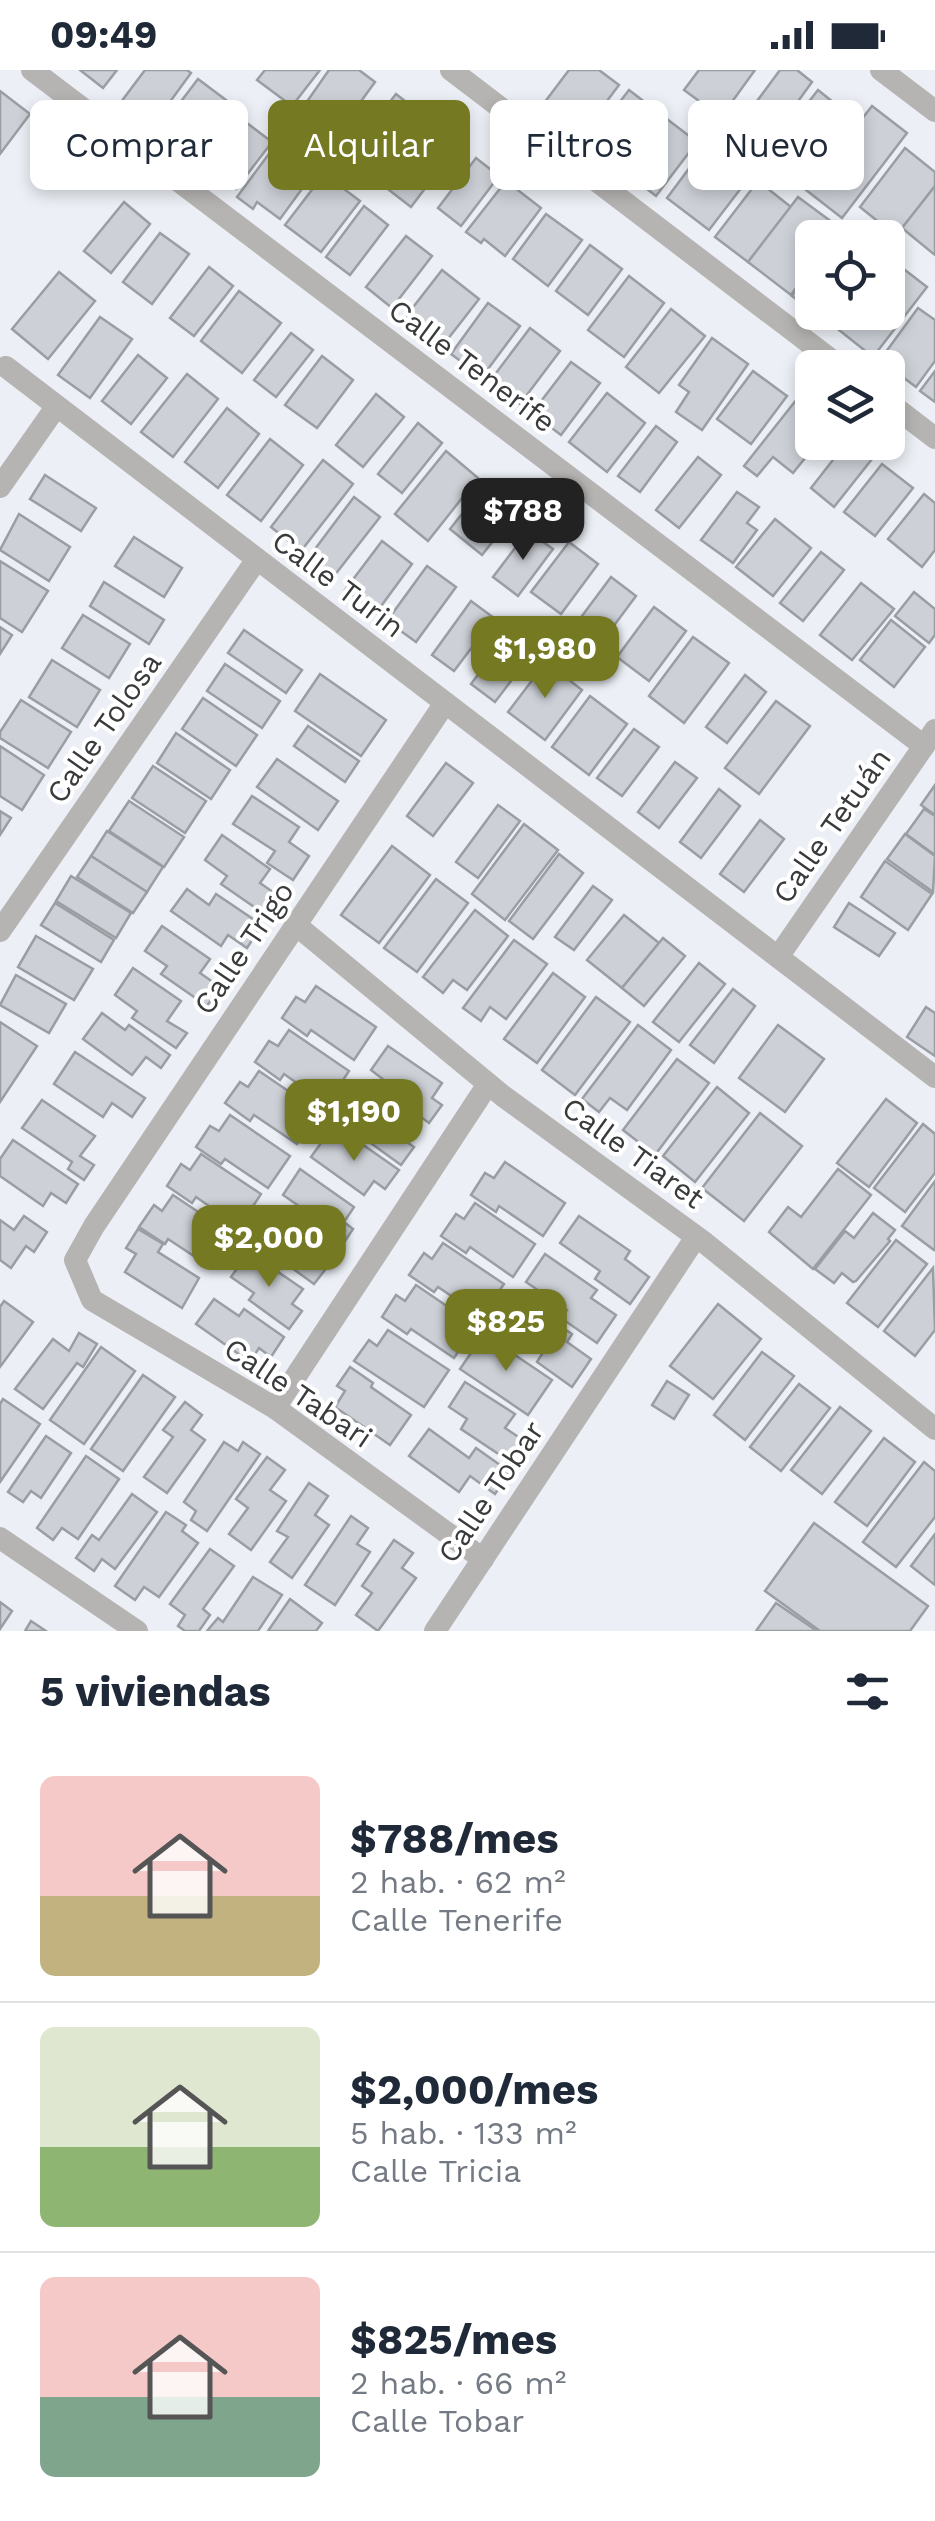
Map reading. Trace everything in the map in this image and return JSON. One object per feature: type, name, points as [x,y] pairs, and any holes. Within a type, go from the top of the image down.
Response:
[{"type":"street","name":"Calle Tenerife","points":[[32,70],[929,738]]},
{"type":"street","points":[[451,70],[818,350]]},
{"type":"street","points":[[881,70],[935,111]]},
{"type":"street","name":"Calle Turin","points":[[6,367],[935,1077]]},
{"type":"street","points":[[0,487],[56,406]]},
{"type":"street","points":[[905,415],[935,438]]},
{"type":"street","name":"Calle Tolosa","points":[[0,931],[257,559]]},
{"type":"street","name":"Calle Trigo","points":[[94,1226],[445,703]]},
{"type":"street","name":"Calle Tetuán","points":[[778,957],[929,738]]},
{"type":"street","name":"Calle Tiaret","points":[[296,925],[488,1084],[696,1237],[935,1429]]},
{"type":"street","points":[[274,1408],[488,1084]]},
{"type":"street","name":"Calle Tabari","points":[[94,1226],[75,1260],[92,1300],[274,1408],[482,1560]]},
{"type":"street","name":"Calle Tobar","points":[[435,1631],[696,1237]]},
{"type":"street","points":[[0,1538],[137,1631]]},
{"type":"building","points":[[80,70],[117,70],[103,88]]},
{"type":"building","points":[[145,70],[191,73],[171,100],[122,100]]},
{"type":"building","points":[[265,70],[320,70],[297,100],[284,100],[257,80]]},
{"type":"building","points":[[329,70],[359,70],[375,82],[362,100],[308,100]]},
{"type":"building","points":[[569,70],[599,70],[619,85],[608,100],[546,100]]},
{"type":"building","points":[[699,70],[755,70],[733,100],[698,100],[684,90]]},
{"type":"building","points":[[780,70],[797,70],[812,82],[799,100],[758,100]]},
{"type":"building","points":[[198,79],[226,100],[182,100]]},
{"type":"building","points":[[629,90],[642,100],[621,100]]},
{"type":"building","points":[[818,90],[830,100],[810,100]]},
{"type":"building","points":[[0,91],[30,114],[0,154]]},
{"type":"building","points":[[872,106],[907,133],[864,189],[864,116]]},
{"type":"building","points":[[668,120],[688,135],[688,154],[668,180]]},
{"type":"building","points":[[248,124],[268,139],[268,147],[248,173]]},
{"type":"building","points":[[905,148],[935,172],[935,186],[905,224],[905,220],[876,220],[860,207]]},
{"type":"building","points":[[268,155],[268,190],[301,190],[280,219],[257,202],[253,209],[237,197],[242,190],[248,190],[248,182]]},
{"type":"building","points":[[476,158],[490,169],[490,188],[461,226],[438,208],[452,190],[470,190],[470,166]]},
{"type":"building","points":[[688,170],[688,190],[740,190],[709,230],[667,198]]},
{"type":"building","points":[[935,186],[935,255],[905,230],[905,224]]},
{"type":"building","points":[[312,190],[345,190],[360,201],[321,252],[285,225]]},
{"type":"building","points":[[389,190],[424,190],[411,207]]},
{"type":"building","points":[[499,190],[518,190],[541,208],[505,256],[484,239],[481,243],[466,232]]},
{"type":"building","points":[[751,190],[769,190],[791,207],[748,262],[715,237]]},
{"type":"building","points":[[806,190],[863,190],[842,218]]},
{"type":"building","points":[[798,197],[829,220],[795,220],[795,289],[791,295],[748,262]]},
{"type":"building","points":[[124,202],[150,224],[111,273],[84,251]]},
{"type":"building","points":[[364,206],[388,225],[350,275],[326,257]]},
{"type":"building","points":[[546,214],[582,240],[548,286],[513,259]]},
{"type":"building","points":[[160,233],[189,254],[152,304],[123,282]]},
{"type":"building","points":[[406,236],[432,256],[392,308],[366,287]]},
{"type":"building","points":[[590,245],[622,269],[588,315],[556,291]]},
{"type":"building","points":[[209,267],[233,286],[194,336],[170,318]]},
{"type":"building","points":[[442,270],[479,299],[444,344],[435,336],[428,345],[400,324]]},
{"type":"building","points":[[905,270],[927,287],[905,316]]},
{"type":"building","points":[[59,272],[95,301],[48,359],[12,329]]},
{"type":"building","points":[[629,276],[664,303],[624,357],[588,330]]},
{"type":"building","points":[[239,291],[281,323],[242,373],[201,341]]},
{"type":"building","points":[[488,303],[520,326],[482,377],[451,354]]},
{"type":"building","points":[[918,308],[935,320],[935,361],[916,387],[905,379],[905,350],[887,350]]},
{"type":"building","points":[[671,309],[705,336],[659,393],[626,367]]},
{"type":"building","points":[[100,317],[132,339],[90,398],[58,375]]},
{"type":"building","points":[[530,328],[560,351],[520,404],[490,381]]},
{"type":"building","points":[[839,330],[894,330],[878,350],[864,350]]},
{"type":"building","points":[[291,333],[313,350],[276,397],[254,380]]},
{"type":"building","points":[[712,338],[748,364],[702,430],[676,412],[689,392],[679,385]]},
{"type":"building","points":[[138,355],[167,378],[131,424],[102,401]]},
{"type":"building","points":[[322,356],[353,380],[317,428],[285,405]]},
{"type":"building","points":[[571,362],[600,383],[561,435],[532,413]]},
{"type":"building","points":[[753,371],[787,396],[751,444],[717,419]]},
{"type":"building","points":[[935,371],[935,402],[920,391]]},
{"type":"building","points":[[187,374],[218,399],[173,457],[141,432]]},
{"type":"building","points":[[607,393],[645,423],[607,472],[569,442]]},
{"type":"building","points":[[376,394],[404,417],[363,467],[336,445]]},
{"type":"building","points":[[795,402],[795,460],[803,460],[793,473],[773,457],[757,476],[744,466]]},
{"type":"building","points":[[227,408],[259,434],[218,488],[185,462]]},
{"type":"building","points":[[418,423],[442,443],[402,493],[378,474]]},
{"type":"building","points":[[656,426],[677,442],[640,492],[618,476]]},
{"type":"building","points":[[270,439],[303,465],[261,521],[227,495]]},
{"type":"building","points":[[446,451],[478,478],[428,541],[395,514]]},
{"type":"building","points":[[698,457],[721,475],[679,528],[656,510]]},
{"type":"building","points":[[323,460],[353,484],[301,551],[271,527]]},
{"type":"building","points":[[833,460],[871,460],[834,507],[811,488]]},
{"type":"building","points":[[882,464],[913,488],[875,536],[844,512]]},
{"type":"building","points":[[45,475],[96,508],[81,531],[30,499]]},
{"type":"building","points":[[484,486],[517,511],[482,555],[450,529]]},
{"type":"building","points":[[737,492],[759,507],[747,523],[757,530],[733,563],[701,540]]},
{"type":"building","points":[[924,494],[935,503],[935,550],[922,567],[888,539]]},
{"type":"building","points":[[354,497],[380,517],[334,576],[309,557]]},
{"type":"building","points":[[19,514],[70,547],[49,581],[0,550]]},
{"type":"building","points":[[775,519],[811,548],[773,596],[736,567]]},
{"type":"building","points":[[528,531],[553,549],[518,596],[493,577]]},
{"type":"building","points":[[134,537],[182,568],[164,597],[115,566]]},
{"type":"building","points":[[382,541],[412,564],[376,613],[345,590]]},
{"type":"building","points":[[569,542],[598,564],[561,614],[531,592]]},
{"type":"building","points":[[821,552],[844,570],[803,621],[780,603]]},
{"type":"building","points":[[0,561],[48,591],[22,632],[0,618]]},
{"type":"building","points":[[427,566],[456,587],[416,642],[387,621]]},
{"type":"building","points":[[611,577],[636,596],[601,643],[576,624]]},
{"type":"building","points":[[104,582],[164,620],[149,644],[90,606]]},
{"type":"building","points":[[861,583],[894,609],[852,660],[820,635]]},
{"type":"building","points":[[914,592],[935,609],[935,635],[929,643],[895,616]]},
{"type":"building","points":[[471,601],[494,618],[454,671],[432,655]]},
{"type":"building","points":[[654,607],[686,631],[649,681],[617,657]]},
{"type":"building","points":[[83,615],[130,644],[109,678],[62,648]]},
{"type":"building","points":[[891,620],[925,647],[894,687],[860,660]]},
{"type":"building","points":[[0,627],[12,635],[0,654]]},
{"type":"building","points":[[244,630],[302,670],[286,693],[228,653]]},
{"type":"building","points":[[509,633],[533,652],[495,702],[471,684]]},
{"type":"building","points":[[693,637],[729,663],[684,723],[649,696]]},
{"type":"building","points":[[52,660],[100,690],[77,727],[29,697]]},
{"type":"building","points":[[546,662],[582,690],[545,740],[508,712]]},
{"type":"building","points":[[225,664],[280,701],[262,728],[207,691]]},
{"type":"building","points":[[320,674],[386,720],[361,756],[295,711]]},
{"type":"building","points":[[745,675],[766,692],[727,743],[706,727]]},
{"type":"building","points":[[590,696],[627,724],[589,775],[552,747]]},
{"type":"building","points":[[203,698],[257,735],[236,766],[182,729]]},
{"type":"building","points":[[21,700],[71,732],[48,768],[0,738]]},
{"type":"building","points":[[776,701],[810,726],[759,794],[725,768]]},
{"type":"building","points":[[308,726],[359,761],[345,782],[294,746]]},
{"type":"building","points":[[634,729],[659,747],[622,796],[597,778]]},
{"type":"building","points":[[176,733],[230,770],[211,799],[157,763]]},
{"type":"building","points":[[0,746],[44,775],[22,810],[0,796]]},
{"type":"building","points":[[277,759],[338,801],[318,830],[257,787]]},
{"type":"building","points":[[675,762],[697,778],[659,828],[638,812]]},
{"type":"building","points":[[446,763],[473,783],[433,836],[407,816]]},
{"type":"building","points":[[153,766],[206,801],[185,833],[132,798]]},
{"type":"building","points":[[935,785],[935,815],[921,805]]},
{"type":"building","points":[[719,789],[740,806],[701,858],[680,842]]},
{"type":"building","points":[[252,796],[299,827],[289,842],[309,856],[293,880],[267,863],[275,851],[233,824]]},
{"type":"building","points":[[129,801],[184,837],[164,867],[109,831]]},
{"type":"building","points":[[498,805],[520,821],[478,878],[456,862]]},
{"type":"building","points":[[924,809],[935,816],[935,855],[906,834]]},
{"type":"building","points":[[0,811],[11,818],[0,835]]},
{"type":"building","points":[[760,820],[784,839],[744,892],[720,874]]},
{"type":"building","points":[[524,824],[558,850],[505,920],[472,894]]},
{"type":"building","points":[[107,831],[163,867],[147,892],[91,856]]},
{"type":"building","points":[[905,834],[935,856],[933,892],[887,859]]},
{"type":"building","points":[[222,835],[270,869],[260,883],[280,897],[267,916],[221,884],[227,876],[205,860]]},
{"type":"building","points":[[392,846],[430,875],[379,943],[341,915]]},
{"type":"building","points":[[559,854],[583,873],[533,939],[509,921]]},
{"type":"building","points":[[91,856],[147,892],[133,913],[77,877]]},
{"type":"building","points":[[885,861],[932,894],[908,930],[861,897]]},
{"type":"building","points":[[71,876],[131,913],[116,938],[56,901]]},
{"type":"building","points":[[436,879],[468,903],[417,972],[384,948]]},
{"type":"building","points":[[593,886],[612,900],[574,950],[555,937]]},
{"type":"building","points":[[187,889],[209,905],[216,894],[262,925],[247,948],[228,935],[221,946],[171,911]]},
{"type":"building","points":[[55,903],[114,940],[101,962],[41,925]]},
{"type":"building","points":[[849,903],[895,933],[879,956],[834,927]]},
{"type":"building","points":[[475,910],[508,936],[467,990],[453,980],[443,993],[423,977]]},
{"type":"building","points":[[624,915],[659,943],[622,988],[587,960]]},
{"type":"building","points":[[162,926],[210,959],[200,973],[220,987],[207,1006],[161,974],[167,966],[145,951]]},
{"type":"building","points":[[36,936],[93,969],[74,1000],[18,967]]},
{"type":"building","points":[[663,938],[685,956],[644,1006],[622,988]]},
{"type":"building","points":[[514,940],[547,964],[506,1019],[490,1007],[481,1021],[463,1008]]},
{"type":"building","points":[[699,963],[725,984],[679,1042],[653,1022]]},
{"type":"building","points":[[133,968],[181,1001],[167,1021],[187,1033],[176,1048],[132,1018],[137,1011],[115,995]]},
{"type":"building","points":[[553,973],[585,997],[537,1063],[504,1039]]},
{"type":"building","points":[[16,975],[66,1004],[49,1033],[0,1005]]},
{"type":"building","points":[[316,986],[376,1027],[354,1060],[311,1030],[307,1036],[282,1018],[296,997],[305,1002]]},
{"type":"building","points":[[733,989],[755,1006],[714,1063],[690,1045]]},
{"type":"building","points":[[596,997],[630,1022],[575,1095],[542,1070]]},
{"type":"building","points":[[926,1007],[935,1013],[935,1056],[907,1037]]},
{"type":"building","points":[[102,1013],[125,1030],[129,1025],[170,1055],[161,1068],[146,1057],[132,1075],[83,1039]]},
{"type":"building","points":[[0,1022],[37,1046],[0,1102]]},
{"type":"building","points":[[638,1025],[671,1050],[627,1110],[610,1098],[599,1112],[582,1099]]},
{"type":"building","points":[[778,1025],[824,1059],[785,1112],[739,1078]]},
{"type":"building","points":[[289,1030],[349,1071],[327,1104],[284,1074],[280,1080],[255,1062],[269,1041],[278,1046]]},
{"type":"building","points":[[388,1046],[442,1083],[432,1098],[442,1105],[429,1123],[389,1093],[393,1087],[371,1070]]},
{"type":"building","points":[[75,1052],[145,1098],[132,1117],[112,1103],[103,1117],[54,1084]]},
{"type":"building","points":[[677,1059],[709,1083],[655,1155],[623,1130]]},
{"type":"building","points":[[259,1071],[319,1112],[297,1144],[254,1115],[250,1121],[225,1103],[240,1082],[248,1087]]},
{"type":"building","points":[[717,1087],[749,1113],[695,1182],[663,1156]]},
{"type":"building","points":[[361,1088],[415,1125],[404,1140],[414,1147],[401,1165],[361,1136],[366,1129],[343,1113]]},
{"type":"building","points":[[886,1099],[917,1123],[869,1187],[837,1163]]},
{"type":"building","points":[[42,1100],[95,1136],[80,1156],[94,1165],[84,1180],[68,1169],[72,1162],[22,1128]]},
{"type":"building","points":[[760,1113],[802,1146],[744,1221],[702,1188]]},
{"type":"building","points":[[230,1115],[290,1156],[268,1188],[225,1159],[221,1164],[196,1147],[210,1126],[219,1131]]},
{"type":"building","points":[[923,1124],[935,1134],[935,1173],[905,1212],[874,1188]]},
{"type":"building","points":[[329,1132],[353,1150],[359,1142],[399,1170],[385,1189],[374,1181],[364,1195],[311,1157]]},
{"type":"building","points":[[13,1140],[78,1184],[66,1203],[51,1193],[43,1206],[0,1176],[0,1159]]},
{"type":"building","points":[[201,1154],[261,1194],[239,1227],[196,1197],[192,1203],[167,1186],[181,1164],[190,1170]]},
{"type":"building","points":[[505,1162],[565,1203],[543,1236],[499,1206],[496,1212],[471,1195],[485,1173],[494,1178]]},
{"type":"building","points":[[300,1169],[354,1207],[344,1222],[353,1229],[341,1247],[300,1217],[306,1211],[283,1195]]},
{"type":"building","points":[[838,1169],[871,1195],[813,1269],[769,1232],[788,1207],[801,1217]]},
{"type":"building","points":[[935,1181],[935,1249],[934,1250],[902,1226]]},
{"type":"building","points":[[173,1195],[234,1236],[212,1268],[168,1239],[165,1244],[139,1227],[154,1205],[162,1211]]},
{"type":"building","points":[[475,1203],[535,1244],[513,1277],[470,1247],[466,1253],[441,1236],[456,1214],[464,1219]]},
{"type":"building","points":[[274,1207],[328,1244],[318,1259],[328,1266],[314,1284],[274,1255],[279,1248],[257,1232]]},
{"type":"building","points":[[873,1213],[895,1230],[856,1281],[842,1273],[834,1283],[815,1269],[845,1231],[854,1238]]},
{"type":"building","points":[[24,1216],[47,1232],[34,1252],[26,1246],[11,1268],[0,1260],[0,1220],[14,1230]]},
{"type":"building","points":[[579,1216],[630,1251],[625,1259],[649,1277],[630,1304],[595,1279],[600,1271],[560,1243]]},
{"type":"building","points":[[138,1229],[163,1244],[158,1252],[199,1278],[182,1308],[125,1272],[136,1254],[126,1248]]},
{"type":"building","points":[[896,1240],[927,1264],[878,1327],[847,1303]]},
{"type":"building","points":[[443,1243],[504,1284],[481,1316],[438,1287],[434,1292],[409,1275],[424,1253],[432,1259]]},
{"type":"building","points":[[249,1252],[303,1289],[292,1304],[302,1311],[289,1329],[249,1300],[254,1293],[231,1277]]},
{"type":"building","points":[[545,1254],[597,1290],[591,1298],[616,1315],[597,1343],[561,1318],[567,1310],[526,1282]]},
{"type":"building","points":[[933,1268],[935,1330],[915,1356],[884,1331]]},
{"type":"building","points":[[416,1285],[476,1326],[454,1358],[411,1329],[407,1334],[382,1317],[396,1295],[405,1301]]},
{"type":"building","points":[[214,1299],[239,1316],[244,1309],[284,1337],[271,1357],[259,1348],[250,1362],[196,1324]]},
{"type":"building","points":[[520,1299],[572,1334],[567,1342],[591,1359],[572,1387],[537,1362],[542,1354],[501,1326]]},
{"type":"building","points":[[4,1301],[33,1322],[0,1367],[0,1307]]},
{"type":"building","points":[[718,1304],[761,1339],[713,1399],[670,1366]]},
{"type":"building","points":[[388,1330],[449,1370],[424,1407],[354,1361],[369,1340],[377,1346]]},
{"type":"building","points":[[79,1333],[97,1344],[83,1367],[77,1363],[43,1409],[15,1389],[53,1339],[69,1351]]},
{"type":"building","points":[[484,1334],[552,1380],[528,1415],[460,1369]]},
{"type":"building","points":[[101,1347],[135,1371],[84,1444],[50,1420]]},
{"type":"building","points":[[762,1352],[794,1376],[745,1440],[714,1415]]},
{"type":"building","points":[[350,1367],[411,1415],[390,1445],[335,1407],[345,1391],[337,1386]]},
{"type":"building","points":[[143,1375],[175,1397],[123,1471],[91,1449]]},
{"type":"building","points":[[667,1381],[689,1395],[674,1419],[652,1405]]},
{"type":"building","points":[[465,1382],[515,1414],[505,1428],[523,1440],[509,1461],[461,1429],[467,1419],[449,1407]]},
{"type":"building","points":[[799,1384],[830,1408],[781,1471],[750,1447]]},
{"type":"building","points":[[3,1399],[40,1424],[0,1482],[0,1404]]},
{"type":"building","points":[[185,1402],[202,1415],[191,1430],[205,1440],[167,1493],[144,1477],[173,1437],[163,1430]]},
{"type":"building","points":[[840,1407],[871,1431],[822,1494],[791,1470]]},
{"type":"building","points":[[429,1429],[469,1458],[476,1448],[510,1472],[495,1494],[470,1476],[459,1492],[409,1456]]},
{"type":"building","points":[[46,1436],[71,1453],[41,1498],[31,1491],[23,1502],[8,1492]]},
{"type":"building","points":[[884,1438],[915,1462],[867,1526],[835,1502]]},
{"type":"building","points":[[224,1442],[238,1451],[243,1442],[260,1454],[207,1531],[191,1520],[196,1511],[184,1502]]},
{"type":"building","points":[[86,1456],[119,1479],[78,1539],[62,1528],[53,1540],[37,1528]]},
{"type":"building","points":[[267,1457],[285,1470],[270,1490],[286,1501],[251,1550],[229,1534],[248,1508],[236,1499]]},
{"type":"building","points":[[924,1462],[935,1471],[935,1517],[896,1567],[863,1542]]},
{"type":"building","points":[[309,1483],[328,1496],[315,1515],[329,1525],[292,1578],[270,1562],[288,1537],[277,1531]]},
{"type":"building","points":[[132,1494],[157,1512],[115,1569],[102,1559],[94,1571],[76,1558],[92,1535],[99,1540]]},
{"type":"building","points":[[166,1512],[186,1525],[182,1531],[198,1543],[159,1597],[144,1587],[135,1600],[115,1586]]},
{"type":"building","points":[[351,1516],[368,1528],[357,1544],[370,1552],[335,1605],[305,1585]]},
{"type":"building","points":[[814,1523],[928,1606],[910,1631],[820,1631],[765,1591]]},
{"type":"building","points":[[935,1534],[935,1585],[911,1566]]},
{"type":"building","points":[[394,1540],[413,1553],[402,1568],[416,1578],[378,1631],[356,1615],[372,1593],[362,1586]]},
{"type":"building","points":[[210,1549],[234,1566],[203,1609],[210,1615],[199,1631],[185,1631],[178,1626],[185,1615],[170,1604]]},
{"type":"building","points":[[253,1577],[282,1595],[258,1631],[207,1631],[218,1618],[223,1622]]},
{"type":"building","points":[[290,1599],[322,1623],[316,1631],[268,1631]]},
{"type":"building","points":[[0,1602],[12,1611],[0,1629]]},
{"type":"building","points":[[776,1603],[817,1631],[756,1631]]},
{"type":"building","points":[[31,1621],[46,1631],[25,1631]]}]
